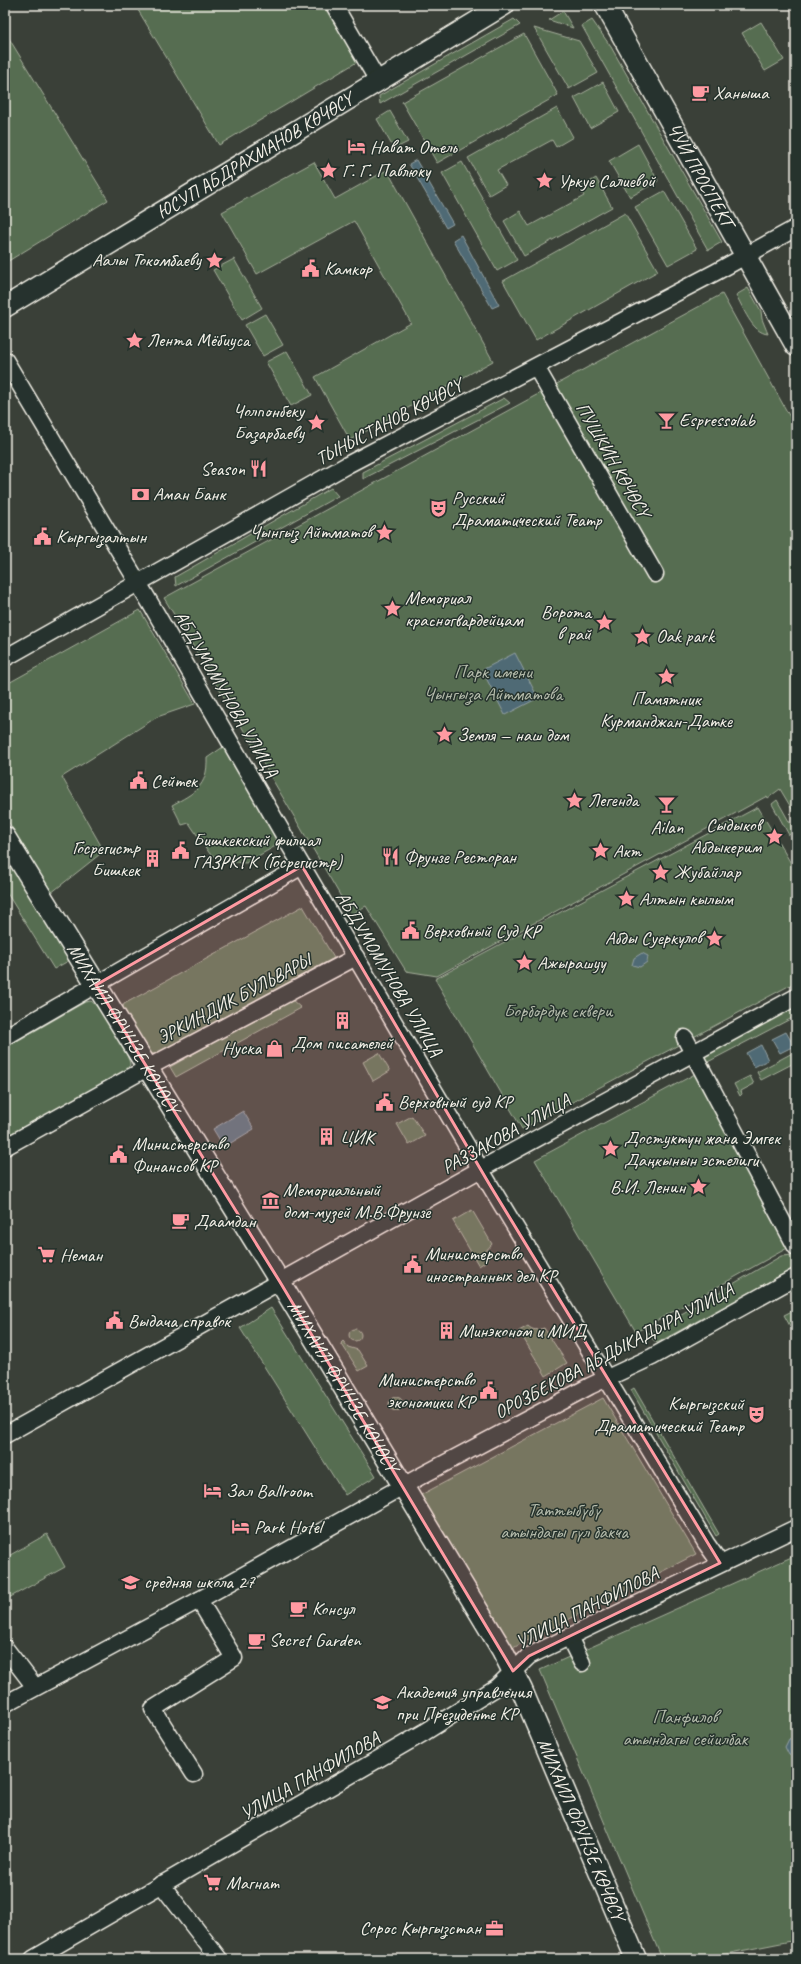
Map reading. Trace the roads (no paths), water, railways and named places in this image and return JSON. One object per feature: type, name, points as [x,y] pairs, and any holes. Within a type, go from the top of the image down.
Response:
[{"type":"main road","name":"ЮСУП АБДРАХМАНОВ КӨЧӨСҮ","points":[[5,307],[504,5]]},
{"type":"main road","name":"ЧУЙ ПРОСПЕКТ","points":[[605,5],[796,346]]},
{"type":"main road","name":"МИХАИЛ ФРУНЗЕ КӨЧӨСҮ","points":[[5,837],[280,1282],[513,1671],[636,1959]]},
{"type":"street","points":[[334,5],[378,80]]},
{"type":"street","name":"ТЫНЫСТАНОВ КӨЧӨСҮ","points":[[5,658],[347,465],[536,367],[796,228]]},
{"type":"street","name":"АБДУМОМУНОВА УЛИЦА","points":[[5,360],[138,583],[302,866],[481,1169],[702,1536],[720,1563]]},
{"type":"street","name":"ПУШКИН КӨЧӨСҮ","points":[[536,367],[655,574]]},
{"type":"street","points":[[5,1037],[302,866]]},
{"type":"street","name":"ЭРКИНДИК БУЛЬВАРЫ","points":[[5,1147],[147,1068],[356,957]]},
{"type":"street","name":"РАЗЗАКОВА УЛИЦА","points":[[5,1435],[481,1169],[796,997]]},
{"type":"street","points":[[685,1038],[796,1247]]},
{"type":"street","name":"ОРОЗБЕКОВА АБДЫКАДЫРА УЛИЦА","points":[[5,1704],[199,1600],[403,1486],[607,1378],[652,1357],[796,1277]]},
{"type":"street","name":"УЛИЦА ПАНФИЛОВА","points":[[33,1959],[425,1732],[497,1687],[530,1656],[720,1563],[796,1528]]},
{"type":"street","points":[[194,1774],[153,1709],[234,1658],[199,1600]]},
{"type":"street","points":[[569,1637],[582,1663]]},
{"type":"street","points":[[5,1648],[35,1687]]},
{"type":"street","points":[[162,1884],[219,1959]]},
{"type":"water","points":[[416,160],[453,224],[446,228],[409,164]]},
{"type":"water","points":[[461,235],[499,305],[492,308],[453,240]]},
{"type":"water","points":[[515,653],[538,698],[505,715],[482,670]]},
{"type":"water","points":[[642,953],[648,956],[647,962],[640,967],[632,965],[634,958]]},
{"type":"water","points":[[786,1032],[794,1046],[780,1053],[772,1039]]},
{"type":"water","points":[[761,1045],[768,1060],[754,1067],[746,1053]]},
{"type":"water","points":[[243,1111],[254,1129],[224,1147],[213,1129]]},
{"type":"water","points":[[796,1737],[796,1757],[789,1755],[785,1747],[789,1739]]},
{"type":"place","name":"Ханыша","points":[[700,93]]},
{"type":"place","name":"Нават Отель","points":[[357,147]]},
{"type":"place","name":"Г. Г. Павлюку","points":[[329,171]]},
{"type":"place","name":"Уркуе Салиевой","points":[[545,181]]},
{"type":"place","name":"Аалы Токомбаеву","points":[[214,260]]},
{"type":"place","name":"Камкор","points":[[311,269]]},
{"type":"place","name":"Лента Мёбиуса","points":[[134,340]]},
{"type":"place","name":"Espressolab","points":[[666,420]]},
{"type":"place","name":"Чолпонбеку Базарбаеву","points":[[317,422]]},
{"type":"place","name":"Season","points":[[258,469]]},
{"type":"place","name":"Аман Банк","points":[[140,494]]},
{"type":"place","name":"Русский Драматический Театр","points":[[439,509]]},
{"type":"place","name":"Чынгыз Айтматов","points":[[385,532]]},
{"type":"place","name":"Кыргызалтын","points":[[43,537]]},
{"type":"place","name":"Мемориал красногвардейцам","points":[[392,609]]},
{"type":"place","name":"Ворота в рай","points":[[604,623]]},
{"type":"place","name":"Oak park","points":[[643,636]]},
{"type":"place","name":"Памятник Курманджан-Датке","points":[[666,676]]},
{"type":"place","name":"Земля — наш дом","points":[[444,735]]},
{"type":"place","name":"Сейтек","points":[[138,781]]},
{"type":"place","name":"Легенда","points":[[575,800]]},
{"type":"place","name":"Ailan","points":[[667,804]]},
{"type":"place","name":"Сыдыков Абдыкерим","points":[[774,836]]},
{"type":"place","name":"Бишкекский филиал ГАЗРКГК (Госрегистр)","points":[[180,851]]},
{"type":"place","name":"Акт","points":[[600,851]]},
{"type":"place","name":"Фрунзе Ресторан","points":[[391,857]]},
{"type":"place","name":"Госрегистр Бишкек","points":[[153,859]]},
{"type":"place","name":"Жубайлар","points":[[661,872]]},
{"type":"place","name":"Алтын кылым","points":[[626,899]]},
{"type":"place","name":"Верховный Суд КР","points":[[410,931]]},
{"type":"place","name":"Абды Суеркулов","points":[[715,938]]},
{"type":"place","name":"Ажырашуу","points":[[524,963]]},
{"type":"place","name":"Дом писателей","points":[[342,1020]]},
{"type":"place","name":"Нуска","points":[[274,1048]]},
{"type":"place","name":"Верховный суд КР","points":[[385,1102]]},
{"type":"place","name":"ЦИК","points":[[327,1137]]},
{"type":"place","name":"Достуктун жана Эмгек Даңкынын эстелиги","points":[[611,1149]]},
{"type":"place","name":"Министерство Финансов КР","points":[[119,1155]]},
{"type":"place","name":"В.И. Ленин","points":[[698,1187]]},
{"type":"place","name":"Мемориальный дом-музей М.В.Фрунзе","points":[[270,1201]]},
{"type":"place","name":"Даамдан","points":[[181,1221]]},
{"type":"place","name":"Неман","points":[[47,1255]]},
{"type":"place","name":"Министерство иностранных дел КР","points":[[412,1265]]},
{"type":"place","name":"Выдача справок","points":[[115,1321]]},
{"type":"place","name":"Минэконом и МИД","points":[[446,1331]]},
{"type":"place","name":"Министерство экономики КР","points":[[488,1391]]},
{"type":"place","name":"Кыргызский Драматический Театр","points":[[757,1415]]},
{"type":"place","name":"Зал Ballroom","points":[[213,1491]]},
{"type":"place","name":"Park Hotel","points":[[241,1527]]},
{"type":"place","name":"средняя школа 27","points":[[131,1582]]},
{"type":"place","name":"Консул","points":[[299,1609]]},
{"type":"place","name":"Secret Garden","points":[[256,1640]]},
{"type":"place","name":"Академия управления при Президенте КР","points":[[383,1703]]},
{"type":"place","name":"Магнат","points":[[213,1883]]},
{"type":"place","name":"Сорос Кыргызстан","points":[[494,1928]]},
{"type":"park label","name":"Парк имени Чынгыза Айтматова","points":[[493,683]]},
{"type":"park label","name":"Борбордук сквери","points":[[558,1011]]},
{"type":"park label","name":"Таттыбүбү атындагы гүл бакча","points":[[564,1521]]},
{"type":"park label","name":"Панфилов атындагы сейилбак","points":[[685,1728]]}]
